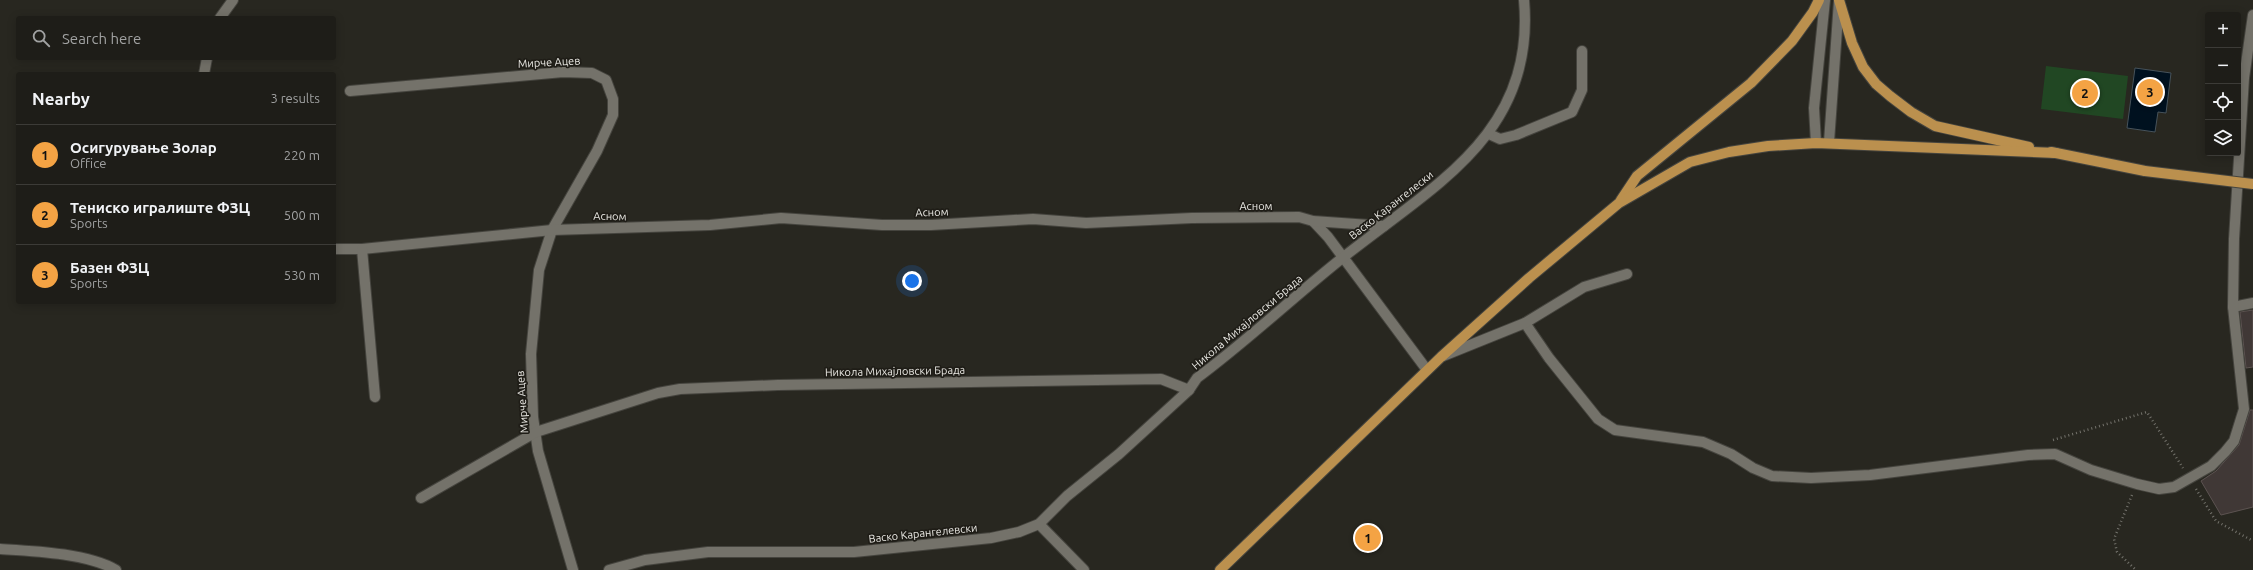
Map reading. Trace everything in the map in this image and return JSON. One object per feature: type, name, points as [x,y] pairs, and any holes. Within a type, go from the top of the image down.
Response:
[{"type":"main road","points":[[1619,203],[1637,176],[1751,83],[1792,41],[1813,12],[1819,0]]},
{"type":"main road","points":[[1839,0],[1852,43],[1863,67],[1876,84],[1911,112],[1935,126],[2145,171],[2253,184]]},
{"type":"main road","points":[[1220,570],[1441,356],[1529,278],[1619,203],[1690,162],[1729,152],[1760,147],[1829,142],[2056,153]]},
{"type":"street","points":[[221,16],[233,0]]},
{"type":"street","name":"Васко Карангелески","points":[[1342,258],[1433,190],[1488,134],[1504,111],[1523,56],[1526,17],[1524,0]]},
{"type":"street","points":[[1816,143],[1814,108],[1825,0]]},
{"type":"street","points":[[1829,142],[1839,0]]},
{"type":"street","points":[[1525,323],[1577,395],[1598,419],[1615,430],[1703,442],[1731,454],[1753,468],[1772,476],[1811,478],[1870,475],[2028,455],[2055,454],[2091,470],[2137,484],[2159,488],[2174,487],[2211,466],[2225,452],[2234,441],[2244,409],[2244,395],[2233,307],[2234,239],[2244,78],[2253,15]]},
{"type":"street","points":[[1488,134],[1500,139],[1511,137],[1572,112],[1582,90],[1582,51]]},
{"type":"street","points":[[204,72],[207,60]]},
{"type":"street","name":"Мирче Ацев","points":[[350,91],[563,72],[592,73],[606,80],[613,99],[613,115],[597,151],[552,230],[539,270],[534,309],[531,354],[533,417],[538,451],[573,570]]},
{"type":"street","name":"Асном","points":[[552,230],[710,225],[781,218],[882,225],[932,225],[1032,219],[1086,222],[1299,217],[1313,221],[1384,226]]},
{"type":"street","points":[[1313,221],[1328,237],[1342,258],[1427,370]]},
{"type":"street","points":[[336,248],[362,249],[552,230]]},
{"type":"street","points":[[362,249],[374,397]]},
{"type":"street","name":"Никола Михајловски Брада","points":[[421,498],[536,432],[614,406],[658,393],[680,389],[778,385],[1161,379],[1189,390],[1197,378],[1342,258]]},
{"type":"street","points":[[1441,356],[1525,323],[1584,287],[1627,274]]},
{"type":"street","points":[[2233,307],[2253,303]]},
{"type":"street","name":"Васко Карангелевски","points":[[609,570],[645,560],[708,552],[854,552],[991,538],[1019,532],[1040,524],[1068,496],[1119,454],[1189,390]]},
{"type":"street","points":[[1040,524],[1084,570]]},
{"type":"street","points":[[0,549],[45,552],[103,562],[116,570]]},
{"type":"path","points":[[2051,441],[2147,412],[2216,521],[2253,541]]},
{"type":"path","points":[[2136,570],[2117,552],[2114,539],[2137,484]]},
{"type":"green space","points":[[2046,66],[2128,76],[2123,119],[2041,109]]},
{"type":"water","points":[[2135,68],[2171,73],[2166,113],[2158,112],[2155,132],[2127,128]]},
{"type":"building","points":[[2253,310],[2253,367],[2246,368],[2240,312]]},
{"type":"building","points":[[2250,410],[2253,410],[2253,507],[2221,515],[2201,481],[2216,471],[2239,445]]},
{"type":"place","name":"Базен ФЗЦ","points":[[2150,92]]},
{"type":"place","name":"Тениско игралиште ФЗЦ","points":[[2085,93]]},
{"type":"place","name":"Осигурување Золар","points":[[1368,538]]}]
